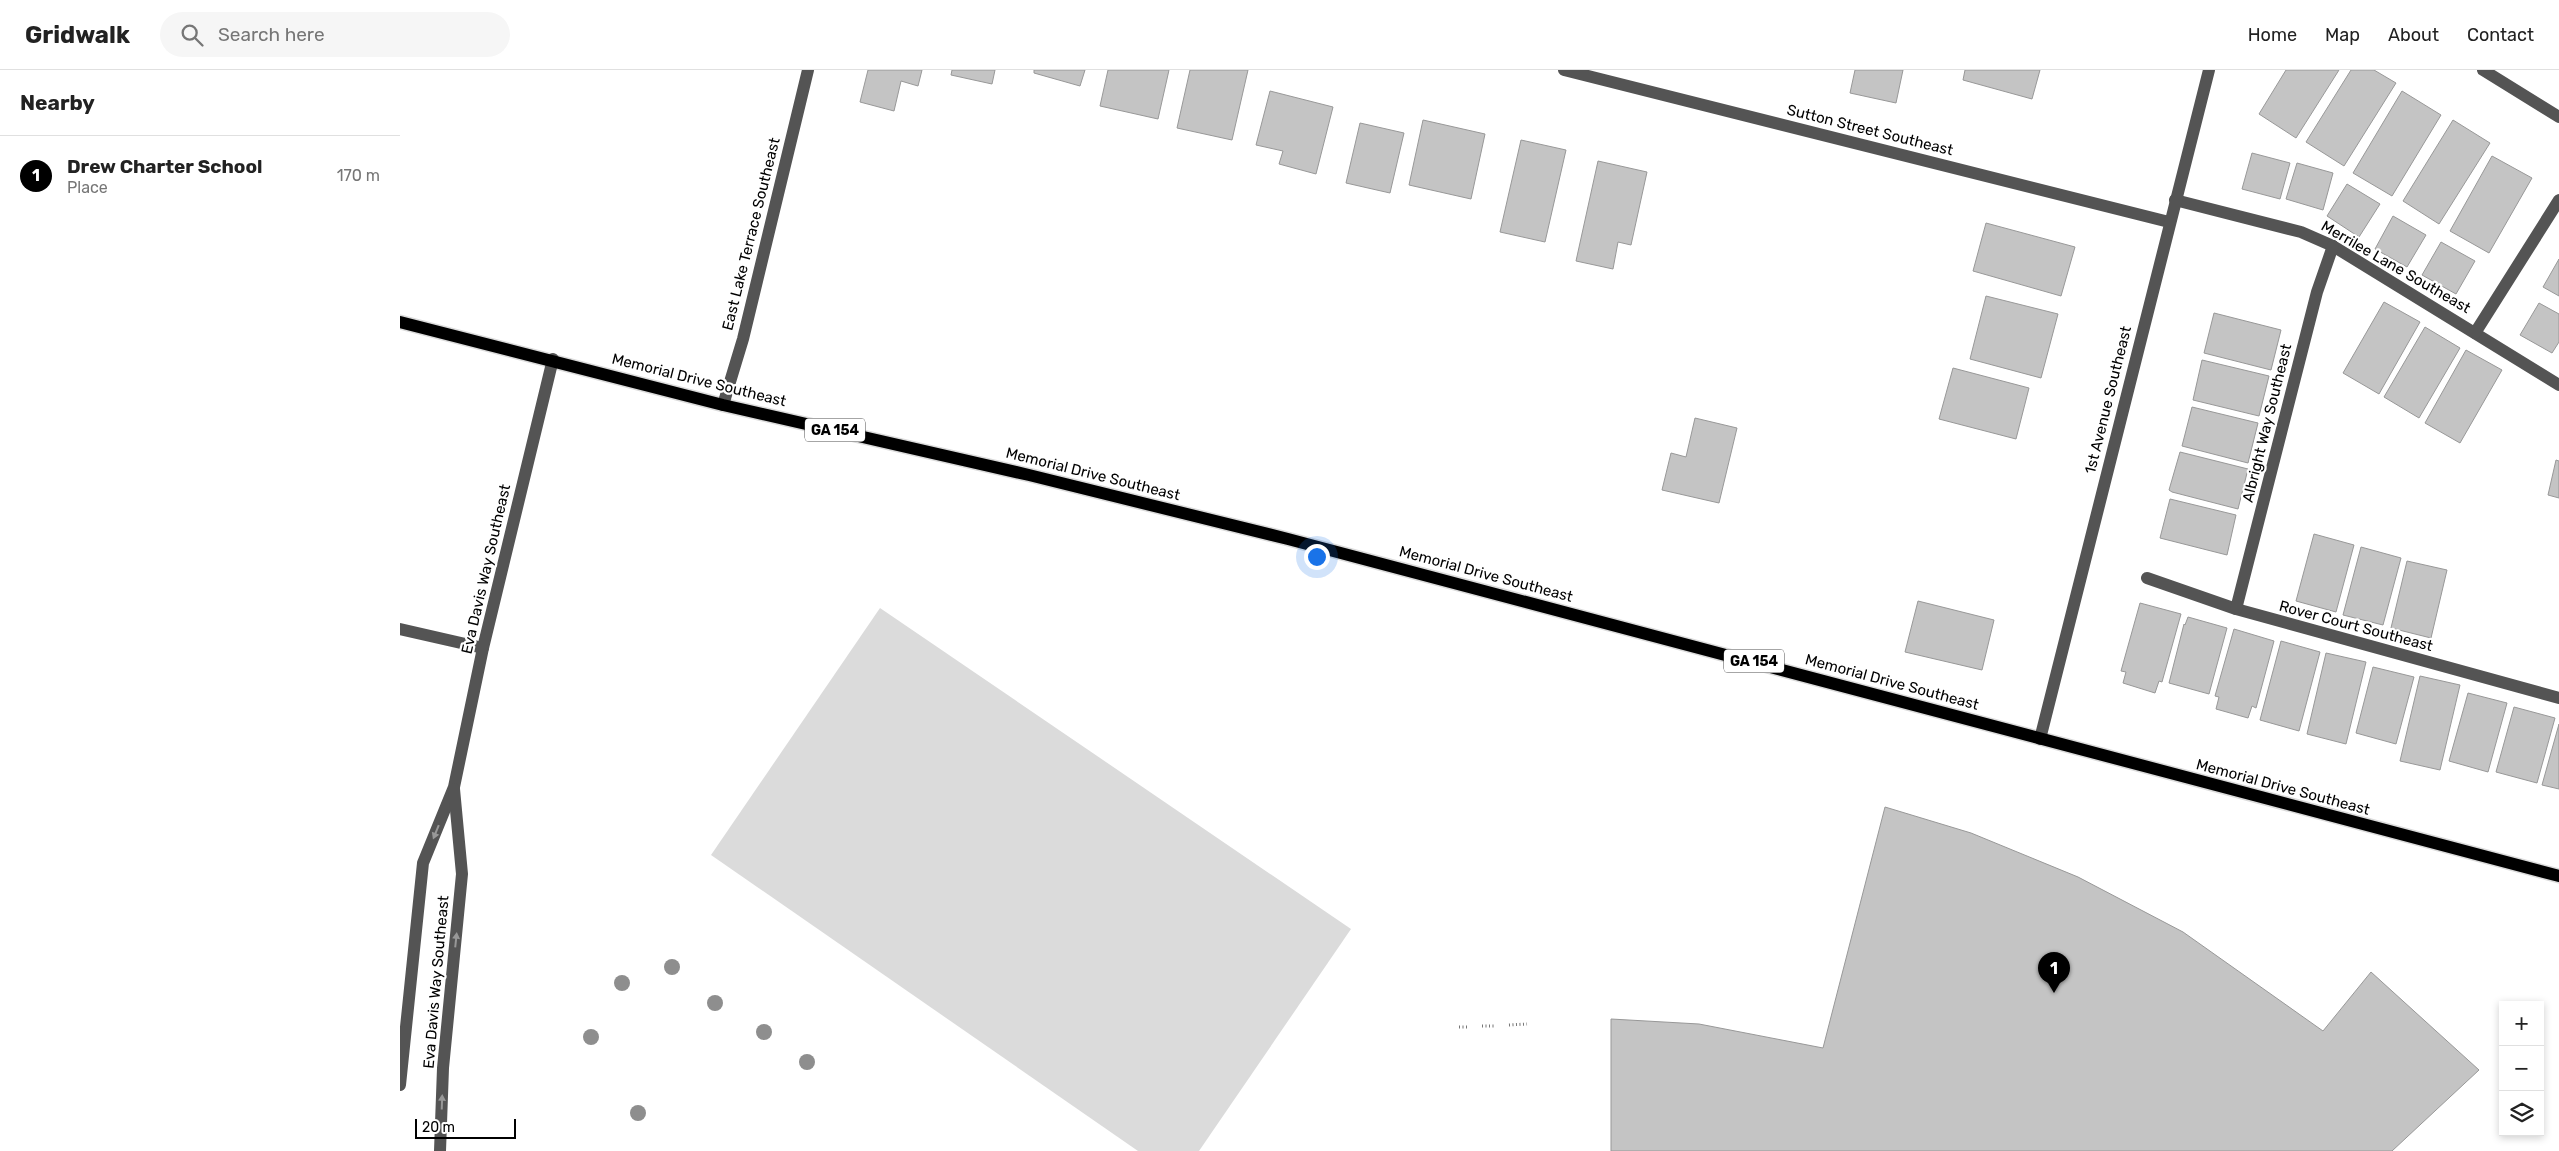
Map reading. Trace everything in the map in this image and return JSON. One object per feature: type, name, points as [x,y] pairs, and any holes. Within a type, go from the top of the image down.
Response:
[{"type":"main road","name":"Memorial Drive Southeast","points":[[400,322],[553,359],[723,405],[1029,475],[1288,539],[1768,664],[2040,739],[2559,876]]},
{"type":"street","name":"East Lake Terrace Southeast","points":[[723,405],[743,339],[808,70]]},
{"type":"street","name":"Sutton Street Southeast","points":[[1564,70],[2169,222]]},
{"type":"street","name":"1st Avenue Southeast","points":[[2040,739],[2169,222],[2209,70]]},
{"type":"street","points":[[2482,70],[2559,118]]},
{"type":"street","name":"Merrilee Lane Southeast","points":[[2175,200],[2301,232],[2333,246],[2559,384]]},
{"type":"street","points":[[2475,333],[2559,200]]},
{"type":"street","name":"Albright Way Southeast","points":[[2236,609],[2317,292],[2333,246]]},
{"type":"street","name":"Eva Davis Way Southeast","points":[[400,1085],[423,863],[454,787],[483,648],[553,359]]},
{"type":"street","name":"Rover Court Southeast","points":[[2147,578],[2236,609],[2559,698]]},
{"type":"street","points":[[400,630],[483,648]]},
{"type":"street","name":"Eva Davis Way Southeast","points":[[440,1151],[443,1068],[462,874],[454,787]]},
{"type":"path","points":[[1508,1025],[1526,1024]]},
{"type":"path","points":[[1482,1026],[1494,1026]]},
{"type":"path","points":[[1459,1028],[1467,1027]]},
{"type":"shaded area","points":[[880,608],[1351,929],[1199,1151],[1138,1151],[711,855]]},
{"type":"building","points":[[868,70],[922,70],[918,86],[901,81],[894,111],[860,102]]},
{"type":"building","points":[[952,70],[995,70],[992,84],[951,75]]},
{"type":"building","points":[[1034,70],[1085,70],[1080,86],[1034,73]]},
{"type":"building","points":[[1108,70],[1169,70],[1158,119],[1100,106]]},
{"type":"building","points":[[1190,70],[1248,70],[1232,140],[1177,128]]},
{"type":"building","points":[[1855,70],[1903,70],[1896,103],[1850,93]]},
{"type":"building","points":[[1965,70],[2040,70],[2032,99],[1963,80]]},
{"type":"building","points":[[2286,70],[2339,70],[2296,138],[2259,114]]},
{"type":"building","points":[[2351,70],[2374,70],[2396,83],[2344,166],[2306,142]]},
{"type":"building","points":[[1270,91],[1333,107],[1316,174],[1279,164],[1283,151],[1256,145]]},
{"type":"building","points":[[2402,91],[2441,115],[2392,196],[2353,173]]},
{"type":"building","points":[[1423,120],[1485,134],[1471,199],[1409,185]]},
{"type":"building","points":[[2453,120],[2490,143],[2439,224],[2403,201]]},
{"type":"building","points":[[1360,123],[1404,133],[1390,193],[1346,183]]},
{"type":"building","points":[[1521,140],[1566,150],[1545,242],[1500,232]]},
{"type":"building","points":[[2252,153],[2290,163],[2280,199],[2242,189]]},
{"type":"building","points":[[2492,156],[2532,178],[2489,253],[2450,231]]},
{"type":"building","points":[[1598,161],[1647,172],[1631,245],[1618,242],[1613,269],[1576,261]]},
{"type":"building","points":[[2297,163],[2333,173],[2323,210],[2286,199]]},
{"type":"building","points":[[2347,184],[2380,204],[2359,237],[2327,216]]},
{"type":"building","points":[[2393,216],[2426,235],[2407,267],[2375,249]]},
{"type":"building","points":[[1986,223],[2075,247],[2061,296],[1973,271]]},
{"type":"building","points":[[2441,242],[2475,261],[2456,294],[2422,275]]},
{"type":"building","points":[[2559,259],[2559,296],[2543,287]]},
{"type":"building","points":[[1986,296],[2058,314],[2041,378],[1970,359]]},
{"type":"building","points":[[2384,302],[2420,322],[2379,394],[2343,373]]},
{"type":"building","points":[[2539,303],[2559,314],[2559,342],[2552,353],[2520,335]]},
{"type":"building","points":[[2214,313],[2281,330],[2271,370],[2204,353]]},
{"type":"building","points":[[2425,327],[2460,348],[2419,418],[2384,397]]},
{"type":"building","points":[[2466,350],[2502,370],[2460,443],[2425,423]]},
{"type":"building","points":[[2202,360],[2269,376],[2259,416],[2193,400]]},
{"type":"building","points":[[1953,368],[2029,388],[2016,439],[1939,419]]},
{"type":"building","points":[[2192,407],[2258,423],[2248,463],[2182,446]]},
{"type":"building","points":[[1695,418],[1737,428],[1719,503],[1662,490],[1671,453],[1686,457]]},
{"type":"building","points":[[2180,452],[2248,469],[2238,509],[2169,490]]},
{"type":"building","points":[[2556,460],[2559,461],[2559,498],[2548,495]]},
{"type":"building","points":[[2170,499],[2236,515],[2227,555],[2160,538]]},
{"type":"building","points":[[2314,534],[2354,545],[2336,612],[2296,601]]},
{"type":"building","points":[[2361,547],[2401,558],[2383,625],[2343,615]]},
{"type":"building","points":[[2407,561],[2447,570],[2431,638],[2391,628]]},
{"type":"building","points":[[1918,601],[1994,620],[1982,670],[1905,652]]},
{"type":"building","points":[[2140,603],[2181,614],[2162,682],[2159,681],[2155,693],[2123,683],[2126,672],[2121,671]]},
{"type":"building","points":[[2188,617],[2227,628],[2209,694],[2169,683],[2184,624]]},
{"type":"building","points":[[2234,629],[2274,641],[2256,708],[2252,706],[2248,718],[2216,709],[2219,697],[2215,696]]},
{"type":"building","points":[[2281,641],[2320,652],[2299,731],[2260,720]]},
{"type":"building","points":[[2326,653],[2366,662],[2346,744],[2307,734]]},
{"type":"building","points":[[2373,667],[2414,677],[2396,744],[2356,733]]},
{"type":"building","points":[[2420,676],[2460,685],[2440,770],[2400,761]]},
{"type":"building","points":[[2468,693],[2507,703],[2488,772],[2449,761]]},
{"type":"building","points":[[2514,707],[2555,718],[2537,783],[2496,772]]},
{"type":"building","points":[[2559,724],[2559,789],[2542,785]]},
{"type":"building","points":[[1885,807],[1971,833],[2078,877],[2183,932],[2323,1031],[2371,972],[2479,1070],[2392,1151],[1611,1151],[1611,1019],[1699,1024],[1823,1048]]},
{"type":"place","name":"Drew Charter School","points":[[2054,993]]}]
